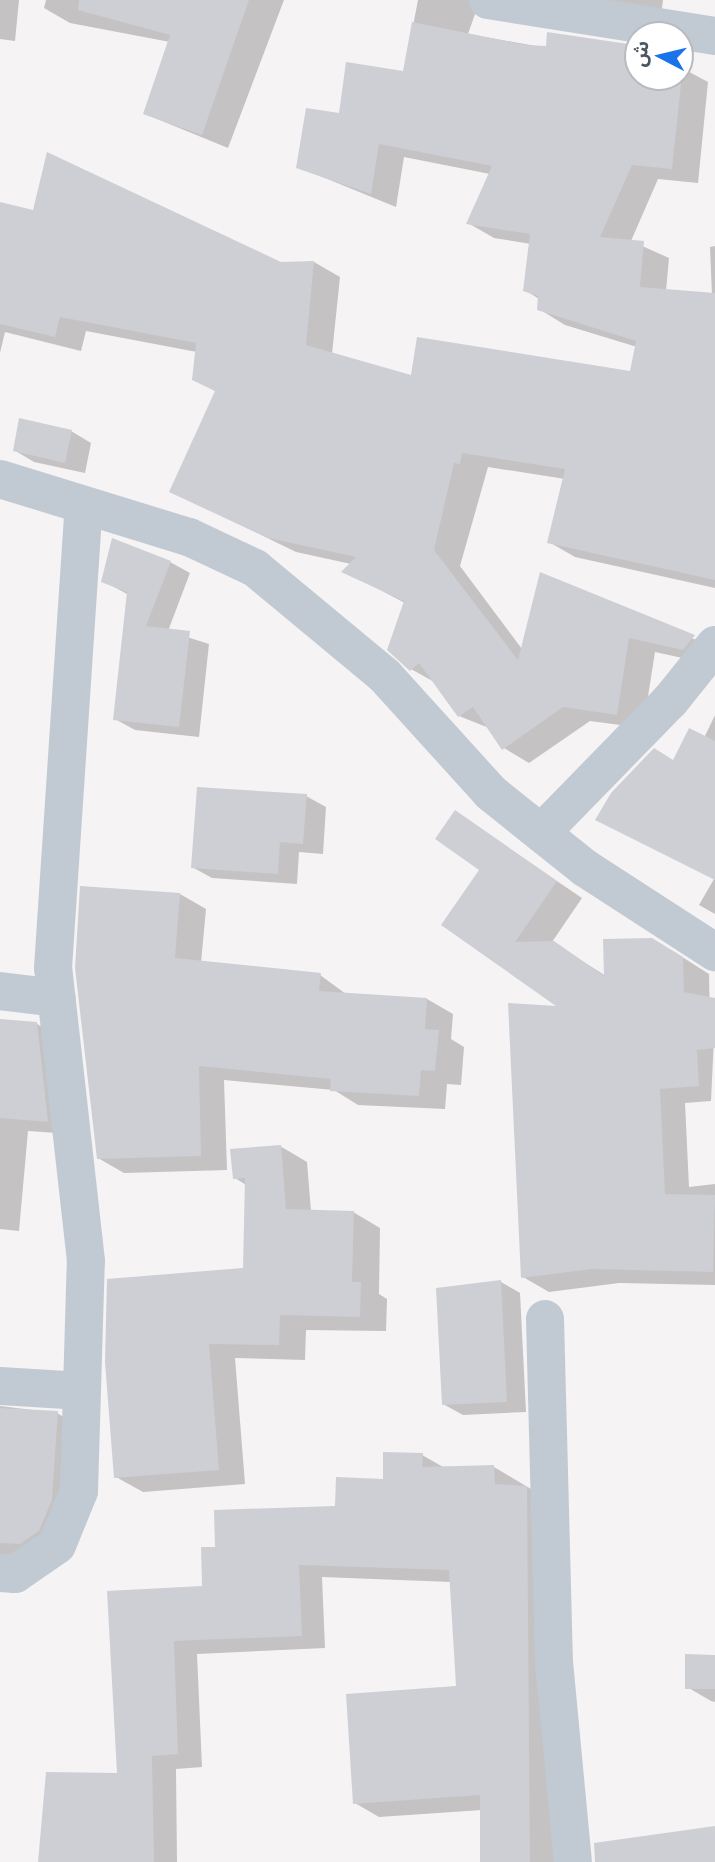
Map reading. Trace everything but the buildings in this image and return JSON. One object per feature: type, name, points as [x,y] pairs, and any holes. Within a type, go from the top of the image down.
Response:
[{"type":"street","points":[[488,0],[715,36]]},
{"type":"street","points":[[0,479],[84,507],[189,537],[255,568],[385,677],[491,793],[541,833],[715,952]]},
{"type":"street","points":[[0,1573],[15,1574],[57,1545],[79,1491],[86,1261],[53,968],[84,507]]},
{"type":"street","points":[[541,833],[670,701],[715,645]]},
{"type":"street","points":[[0,991],[57,998]]},
{"type":"street","points":[[545,1319],[554,1662],[573,1862]]},
{"type":"street","points":[[0,1387],[82,1391]]}]
